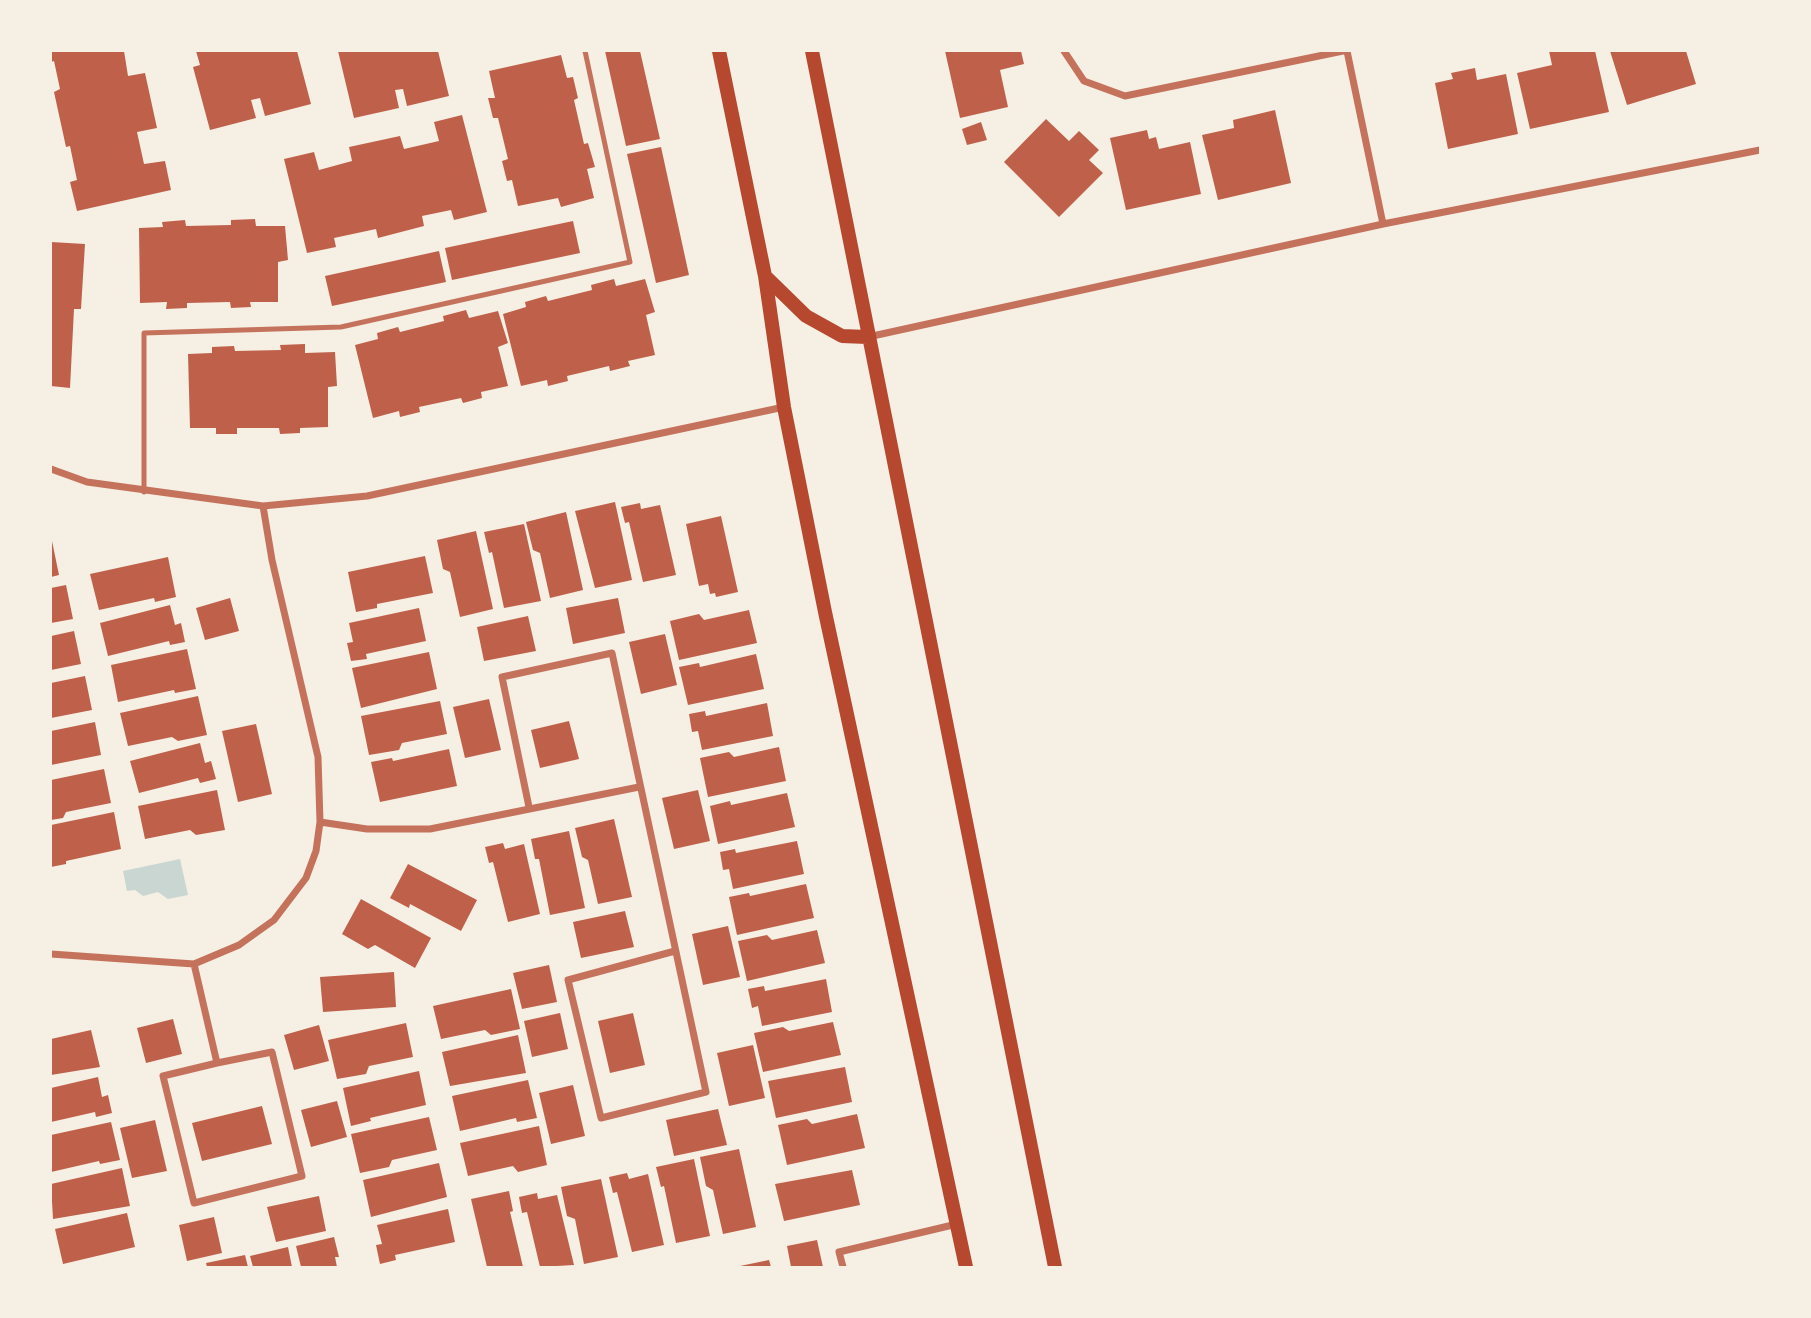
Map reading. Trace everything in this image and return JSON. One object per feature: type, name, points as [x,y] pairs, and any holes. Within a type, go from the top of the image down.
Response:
[{"type":"main road","points":[[719,51],[765,275],[784,407],[966,1267]]},
{"type":"main road","points":[[812,51],[867,337],[1055,1267]]},
{"type":"main road","points":[[765,275],[807,316],[842,336],[867,337]]},
{"type":"street","points":[[1064,51],[1084,81],[1125,96],[1345,51],[1383,224]]},
{"type":"street","points":[[867,337],[1383,224],[1760,150]]},
{"type":"street","points":[[51,469],[87,482],[144,492],[263,506],[367,496],[784,407]]},
{"type":"street","points":[[51,954],[194,964],[239,945],[274,920],[306,878],[316,851],[320,822],[318,757],[272,560],[263,506]]},
{"type":"street","points":[[529,807],[502,677],[612,653],[706,1092],[601,1118],[568,980],[675,951]]},
{"type":"street","points":[[320,822],[367,828],[430,829],[639,787]]},
{"type":"street","points":[[194,964],[217,1063]]},
{"type":"street","points":[[272,1052],[302,1176],[194,1203],[163,1076],[217,1063],[272,1052]]},
{"type":"street","points":[[842,1267],[839,1252],[957,1224]]},
{"type":"lane","points":[[144,492],[144,333],[341,327],[631,262],[585,51]]},
{"type":"shaded area","points":[[180,859],[188,895],[168,899],[158,892],[143,896],[135,890],[127,891],[123,871]]},
{"type":"building","points":[[51,51],[124,51],[128,76],[145,73],[157,128],[137,132],[144,164],[165,161],[171,190],[77,211],[70,182],[77,180],[70,146],[66,147],[54,92],[60,89],[54,61],[51,62]]},
{"type":"building","points":[[196,51],[297,51],[311,104],[265,116],[260,98],[251,100],[256,118],[210,130],[193,67],[200,65]]},
{"type":"building","points":[[338,51],[438,51],[449,96],[407,106],[403,89],[395,90],[399,108],[354,118]]},
{"type":"building","points":[[605,51],[640,51],[660,139],[626,146]]},
{"type":"building","points":[[945,51],[1021,51],[1024,64],[1000,70],[1008,107],[960,118]]},
{"type":"building","points":[[1549,51],[1595,51],[1609,112],[1530,129],[1517,73],[1552,65]]},
{"type":"building","points":[[1610,51],[1686,51],[1696,84],[1627,105]]},
{"type":"building","points":[[561,55],[567,78],[573,77],[578,98],[574,100],[584,144],[588,143],[595,167],[587,169],[594,198],[561,207],[558,198],[518,206],[512,180],[507,181],[502,161],[508,159],[498,118],[493,118],[488,98],[495,98],[489,71]]},
{"type":"building","points":[[1475,68],[1477,80],[1506,74],[1518,134],[1448,149],[1435,83],[1453,79],[1451,73]]},
{"type":"building","points":[[1275,110],[1291,183],[1218,200],[1202,135],[1234,128],[1233,120]]},
{"type":"building","points":[[462,115],[487,212],[454,220],[451,210],[422,216],[424,226],[378,238],[376,229],[334,238],[336,247],[307,253],[284,159],[314,152],[319,170],[352,161],[349,147],[400,136],[404,149],[439,141],[434,122]]},
{"type":"building","points":[[1046,119],[1069,141],[1079,131],[1099,150],[1089,160],[1103,173],[1059,217],[1004,162]]},
{"type":"building","points":[[981,122],[987,140],[967,145],[962,129]]},
{"type":"building","points":[[1147,130],[1149,139],[1156,137],[1159,149],[1190,142],[1201,194],[1126,210],[1110,138]]},
{"type":"building","points":[[661,147],[689,275],[656,283],[627,154]]},
{"type":"building","points":[[255,219],[256,226],[285,226],[288,260],[278,262],[278,302],[250,302],[251,307],[231,308],[230,302],[187,303],[187,308],[166,309],[167,302],[140,303],[139,228],[163,227],[162,222],[185,220],[186,226],[231,225],[231,220]]},
{"type":"building","points":[[573,221],[580,253],[452,280],[445,248]]},
{"type":"building","points":[[51,242],[85,244],[81,309],[74,309],[70,388],[51,386]]},
{"type":"building","points":[[439,251],[446,282],[332,306],[325,276]]},
{"type":"building","points":[[614,279],[616,286],[645,279],[655,312],[646,315],[655,355],[628,361],[630,366],[610,371],[609,366],[567,376],[568,381],[548,386],[547,380],[521,386],[503,314],[526,307],[525,302],[546,296],[548,301],[592,290],[591,285]]},
{"type":"building","points":[[466,310],[469,318],[498,311],[508,343],[498,347],[508,386],[481,392],[482,398],[463,403],[461,398],[419,407],[420,412],[400,417],[399,411],[373,418],[355,345],[378,339],[377,333],[398,327],[400,332],[444,321],[443,316]]},
{"type":"building","points":[[305,344],[305,353],[335,352],[337,386],[328,387],[328,427],[300,428],[300,433],[280,434],[279,428],[237,428],[237,434],[216,434],[216,428],[190,428],[188,354],[212,353],[212,347],[234,346],[235,351],[281,350],[280,345]]},
{"type":"building","points":[[615,502],[632,580],[595,588],[575,511]]},
{"type":"building","points":[[640,503],[641,509],[660,505],[676,575],[643,582],[629,522],[625,523],[621,507]]},
{"type":"building","points":[[566,512],[583,590],[550,598],[540,553],[533,550],[526,522]]},
{"type":"building","points":[[721,516],[738,592],[716,597],[715,593],[710,594],[708,584],[699,586],[686,524]]},
{"type":"building","points":[[524,524],[541,601],[504,608],[492,552],[489,553],[484,532]]},
{"type":"building","points":[[476,531],[493,609],[460,617],[450,572],[443,569],[437,540]]},
{"type":"building","points":[[51,542],[59,575],[51,577]]},
{"type":"building","points":[[425,556],[433,593],[377,604],[377,608],[356,612],[348,572]]},
{"type":"building","points":[[168,557],[176,597],[155,602],[154,598],[99,610],[90,574]]},
{"type":"building","points":[[66,585],[73,619],[51,623],[51,588]]},
{"type":"building","points":[[230,598],[239,631],[205,640],[196,608]]},
{"type":"building","points":[[618,598],[625,633],[573,644],[566,608]]},
{"type":"building","points":[[170,605],[175,625],[181,623],[185,642],[170,645],[169,641],[108,656],[100,623]]},
{"type":"building","points":[[419,608],[426,641],[366,654],[367,659],[351,661],[347,643],[353,642],[349,623]]},
{"type":"building","points":[[749,610],[757,643],[679,660],[670,621],[699,614],[704,620]]},
{"type":"building","points":[[528,616],[536,651],[484,661],[477,627]]},
{"type":"building","points":[[74,631],[81,664],[51,670],[51,636]]},
{"type":"building","points":[[665,634],[677,685],[641,694],[629,642]]},
{"type":"building","points":[[187,649],[196,689],[175,693],[174,690],[118,702],[111,665]]},
{"type":"building","points":[[429,652],[437,689],[361,708],[352,668]]},
{"type":"building","points":[[756,654],[764,689],[688,705],[679,667],[699,663],[700,667]]},
{"type":"building","points":[[85,676],[92,710],[51,718],[51,683]]},
{"type":"building","points":[[198,696],[207,735],[178,741],[172,737],[128,746],[120,713]]},
{"type":"building","points":[[489,699],[501,750],[465,758],[453,707]]},
{"type":"building","points":[[440,701],[447,734],[402,743],[399,750],[369,755],[361,716]]},
{"type":"building","points":[[767,703],[773,736],[702,750],[698,731],[692,732],[689,714],[705,711],[706,716]]},
{"type":"building","points":[[569,721],[579,759],[540,768],[531,730]]},
{"type":"building","points":[[95,722],[101,755],[51,765],[51,731]]},
{"type":"building","points":[[256,724],[272,794],[238,802],[222,731]]},
{"type":"building","points":[[200,743],[205,763],[211,761],[216,779],[200,783],[198,778],[139,793],[130,761]]},
{"type":"building","points":[[779,747],[786,781],[708,797],[700,758],[729,752],[734,757]]},
{"type":"building","points":[[449,749],[457,786],[380,802],[371,762],[392,758],[393,761]]},
{"type":"building","points":[[104,769],[111,803],[66,812],[63,818],[51,820],[51,780]]},
{"type":"building","points":[[217,790],[225,830],[196,835],[190,830],[145,839],[138,806]]},
{"type":"building","points":[[698,790],[710,841],[674,849],[662,798]]},
{"type":"building","points":[[787,793],[795,827],[718,844],[710,806],[730,801],[731,805]]},
{"type":"building","points":[[114,812],[121,849],[51,867],[51,825]]},
{"type":"building","points":[[614,819],[632,897],[598,904],[588,860],[582,857],[575,828]]},
{"type":"building","points":[[569,831],[585,908],[550,915],[539,859],[535,859],[531,839]]},
{"type":"building","points":[[797,841],[804,874],[733,889],[729,869],[723,870],[720,852],[735,849],[736,853]]},
{"type":"building","points":[[503,843],[505,849],[524,844],[540,914],[508,922],[493,862],[489,863],[485,847]]},
{"type":"building","points":[[408,864],[477,900],[461,931],[410,904],[409,908],[390,898]]},
{"type":"building","points":[[806,884],[814,918],[737,935],[729,897],[749,893],[750,896]]},
{"type":"building","points":[[361,899],[431,938],[415,968],[375,945],[368,949],[342,934]]},
{"type":"building","points":[[625,911],[634,947],[581,958],[573,922]]},
{"type":"building","points":[[728,926],[740,977],[703,985],[692,934]]},
{"type":"building","points":[[817,930],[825,963],[747,981],[738,941],[767,935],[772,940]]},
{"type":"building","points":[[549,965],[557,1002],[522,1009],[513,973]]},
{"type":"building","points":[[394,972],[396,1007],[323,1012],[320,977]]},
{"type":"building","points":[[826,979],[832,1012],[762,1026],[758,1006],[752,1008],[748,989],[764,986],[765,991]]},
{"type":"building","points":[[511,989],[520,1029],[491,1035],[485,1030],[441,1039],[433,1006]]},
{"type":"building","points":[[560,1013],[568,1049],[532,1057],[524,1021]]},
{"type":"building","points":[[633,1013],[645,1065],[610,1073],[598,1021]]},
{"type":"building","points":[[173,1019],[182,1054],[146,1063],[137,1028]]},
{"type":"building","points":[[833,1022],[841,1055],[763,1072],[754,1033],[783,1027],[789,1031]]},
{"type":"building","points":[[406,1023],[413,1057],[369,1066],[366,1074],[337,1079],[328,1040]]},
{"type":"building","points":[[319,1025],[329,1061],[294,1070],[284,1035]]},
{"type":"building","points":[[91,1030],[100,1067],[51,1075],[51,1039]]},
{"type":"building","points":[[518,1035],[526,1073],[450,1086],[442,1052]]},
{"type":"building","points":[[753,1045],[765,1098],[729,1106],[717,1053]]},
{"type":"building","points":[[845,1067],[852,1102],[776,1118],[768,1081]]},
{"type":"building","points":[[419,1071],[426,1105],[370,1118],[371,1121],[351,1126],[343,1088]]},
{"type":"building","points":[[98,1077],[102,1097],[108,1095],[112,1113],[96,1117],[95,1112],[51,1122],[51,1088]]},
{"type":"building","points":[[528,1080],[537,1118],[517,1122],[516,1118],[460,1131],[452,1096]]},
{"type":"building","points":[[573,1085],[585,1136],[551,1144],[539,1093]]},
{"type":"building","points":[[337,1101],[347,1137],[311,1147],[301,1110]]},
{"type":"building","points":[[262,1106],[272,1144],[202,1161],[192,1123]]},
{"type":"building","points":[[718,1109],[727,1145],[674,1156],[666,1120]]},
{"type":"building","points":[[857,1114],[865,1148],[787,1165],[778,1125],[807,1119],[812,1124]]},
{"type":"building","points":[[429,1117],[437,1150],[392,1160],[389,1167],[360,1173],[351,1134]]},
{"type":"building","points":[[155,1120],[167,1171],[132,1178],[120,1128]]},
{"type":"building","points":[[111,1122],[120,1160],[100,1164],[99,1161],[51,1172],[51,1135]]},
{"type":"building","points":[[539,1126],[547,1165],[518,1172],[513,1166],[468,1176],[460,1143]]},
{"type":"building","points":[[739,1149],[756,1227],[723,1234],[713,1190],[706,1186],[700,1157]]},
{"type":"building","points":[[694,1159],[710,1236],[676,1243],[664,1186],[661,1187],[656,1167]]},
{"type":"building","points":[[439,1163],[447,1197],[371,1217],[363,1180]]},
{"type":"building","points":[[122,1168],[130,1206],[53,1219],[51,1184]]},
{"type":"building","points":[[852,1170],[860,1205],[784,1221],[775,1184]]},
{"type":"building","points":[[627,1173],[629,1179],[648,1174],[664,1245],[632,1252],[617,1192],[613,1193],[609,1177]]},
{"type":"building","points":[[601,1179],[618,1257],[584,1264],[575,1219],[567,1216],[561,1187]]},
{"type":"building","points":[[509,1191],[513,1211],[510,1212],[523,1267],[487,1267],[471,1199]]},
{"type":"building","points":[[537,1193],[538,1199],[557,1195],[574,1265],[540,1267],[527,1212],[522,1213],[519,1197]]},
{"type":"building","points":[[319,1196],[326,1231],[276,1242],[267,1207]]},
{"type":"building","points":[[448,1209],[455,1242],[395,1255],[396,1260],[380,1264],[376,1245],[382,1244],[377,1225]]},
{"type":"building","points":[[127,1213],[135,1247],[63,1264],[55,1229]]},
{"type":"building","points":[[214,1217],[222,1253],[187,1261],[179,1225]]},
{"type":"building","points":[[334,1237],[339,1257],[335,1257],[337,1267],[301,1267],[296,1246]]},
{"type":"building","points":[[817,1240],[823,1267],[791,1267],[787,1246]]},
{"type":"building","points":[[288,1247],[292,1267],[253,1267],[250,1256]]},
{"type":"building","points":[[245,1255],[248,1267],[207,1267],[206,1263]]},
{"type":"building","points":[[769,1260],[771,1267],[740,1267],[740,1266]]}]
